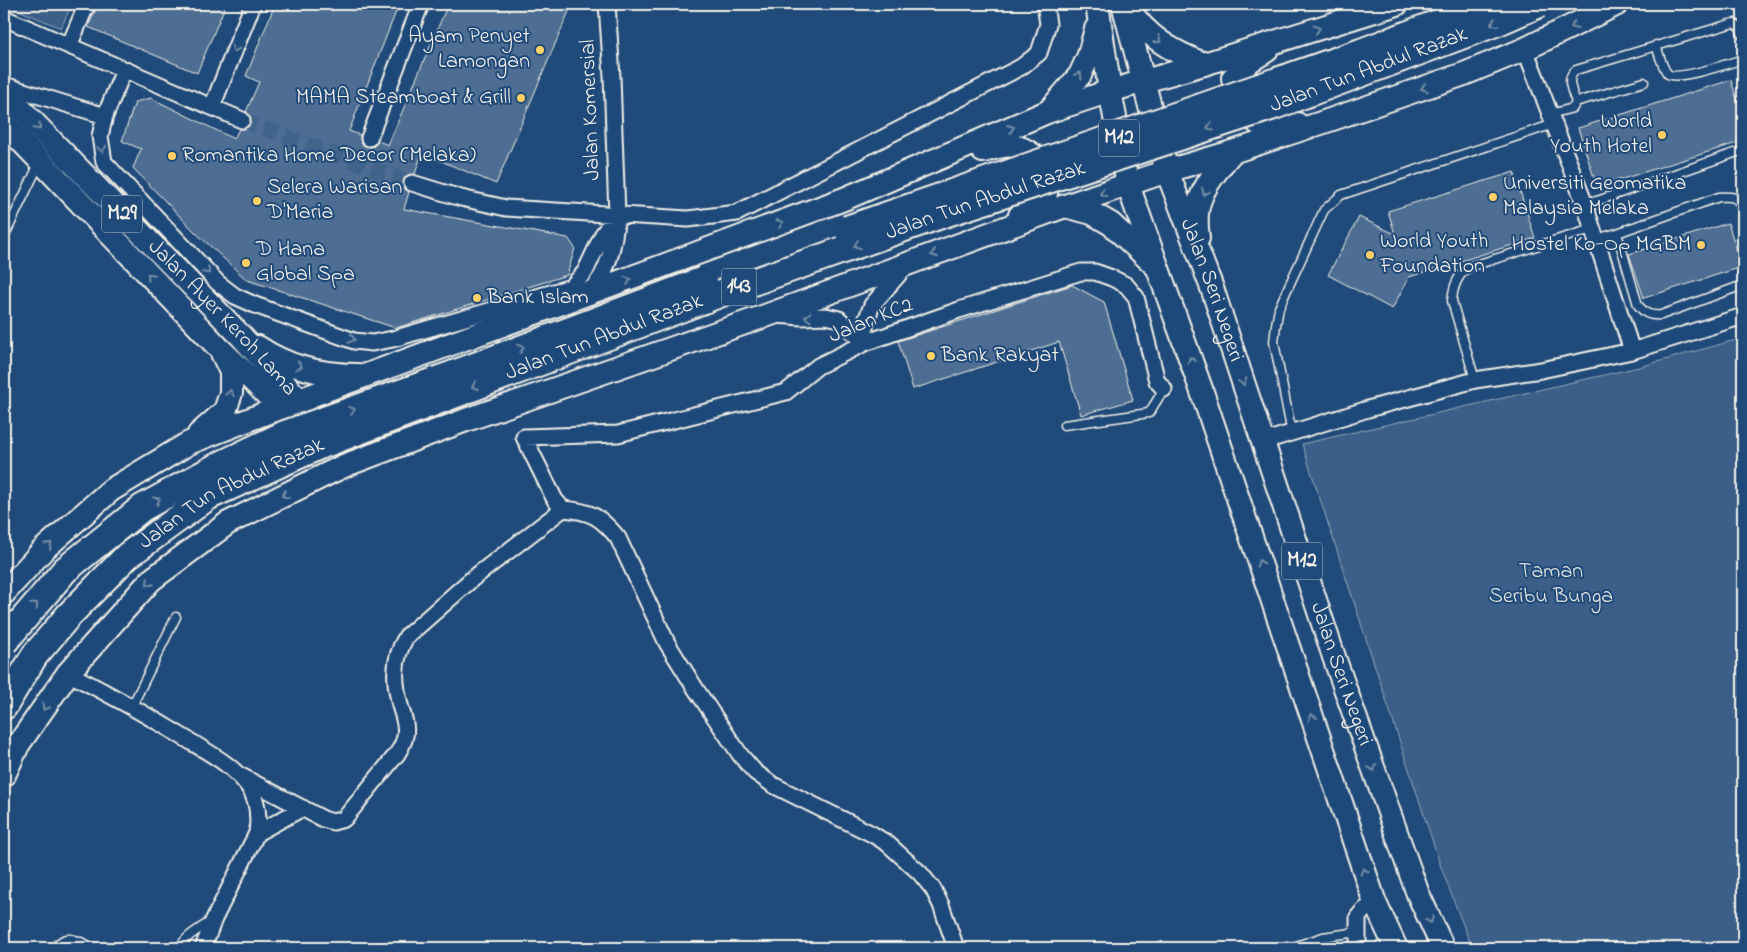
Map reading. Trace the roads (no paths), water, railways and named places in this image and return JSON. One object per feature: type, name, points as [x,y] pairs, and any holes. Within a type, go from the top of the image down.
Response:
[{"type":"highway","name":"Jalan Tun Abdul Razak","points":[[4,642],[65,570],[142,508],[220,465],[285,434],[884,216],[1360,52],[1488,4]]},
{"type":"highway","name":"Jalan Tun Abdul Razak","points":[[8,699],[41,648],[69,615],[127,556],[210,496],[319,446],[722,293],[938,216],[1274,106],[1498,22],[1539,4]]},
{"type":"main road","points":[[1124,4],[1155,39],[1178,54],[1204,64]]},
{"type":"main road","name":"M12","points":[[1124,4],[1167,171]]},
{"type":"main road","points":[[4,593],[44,549],[111,490],[189,443],[844,199],[1047,112],[1397,4]]},
{"type":"main road","points":[[4,775],[18,745],[68,673],[151,580],[228,523],[337,469],[466,420],[768,315],[1065,206],[1167,171],[1321,123],[1464,74],[1525,49],[1617,4]]},
{"type":"main road","points":[[1047,112],[1080,75],[1089,55],[1098,11]]},
{"type":"main road","name":"M12","points":[[1098,11],[1110,91],[1128,184]]},
{"type":"main road","points":[[1282,40],[1250,61],[1232,78],[1237,105],[1259,124],[1321,123]]},
{"type":"main road","name":"Jalan Ayer Keroh Lama","points":[[4,92],[241,336],[337,469]]},
{"type":"main road","name":"Jalan Ayer Keroh Lama","points":[[4,123],[220,349],[290,404]]},
{"type":"main road","points":[[928,164],[1011,145],[1032,152],[1046,169],[1047,191],[1037,206],[968,242]]},
{"type":"main road","points":[[1198,249],[1196,212],[1214,175],[1232,152]]},
{"type":"main road","name":"Jalan Seri Negeri","points":[[1167,171],[1198,249],[1345,688],[1418,894],[1443,948]]},
{"type":"main road","name":"Jalan Seri Negeri","points":[[1128,184],[1200,386],[1375,904],[1396,948]]},
{"type":"main road","points":[[1065,206],[1092,214],[1111,224],[1158,268]]},
{"type":"main road","points":[[241,336],[263,351],[287,362],[312,370],[338,375],[369,376]]},
{"type":"main road","points":[[189,443],[225,410],[232,393],[231,372],[220,349]]},
{"type":"main road","points":[[422,356],[414,380],[416,397],[429,410],[466,420]]},
{"type":"street","points":[[69,46],[87,4]]},
{"type":"street","points":[[212,107],[253,4]]},
{"type":"street","points":[[369,138],[420,4]]},
{"type":"street","name":"Jalan Komersial","points":[[585,296],[598,284],[605,270],[613,243],[616,215],[612,78],[607,4]]},
{"type":"street","points":[[412,183],[461,198],[506,208],[688,219],[737,213],[1021,67],[1040,53],[1048,24],[1045,4]]},
{"type":"street","points":[[4,18],[242,120]]},
{"type":"street","points":[[1525,49],[1584,202],[1632,351]]},
{"type":"street","points":[[124,70],[105,116],[100,136],[104,162],[218,283],[235,296],[354,341],[372,343],[393,340],[571,287],[585,272],[603,234],[616,215]]},
{"type":"street","points":[[4,86],[105,116]]},
{"type":"street","points":[[865,343],[866,323],[872,305],[909,263]]},
{"type":"street","name":"Jalan KC2","points":[[563,509],[555,500],[524,437],[618,434],[786,392],[818,366],[865,343],[960,310],[1080,272],[1095,272],[1126,285],[1136,297],[1157,381],[1164,389]]},
{"type":"street","points":[[768,315],[826,316],[839,320],[865,343]]},
{"type":"street","points":[[1262,442],[1368,409],[1475,380],[1541,370],[1632,351],[1743,316]]},
{"type":"street","points":[[239,775],[323,819],[333,822],[344,819],[397,754],[405,735],[406,726],[396,689],[395,674],[400,648],[413,630],[472,579],[563,509],[578,510],[593,514],[606,523],[618,538],[667,643],[729,740],[755,772],[794,797],[872,834],[888,844],[914,867],[933,889],[956,948]]},
{"type":"street","points":[[68,673],[132,706],[228,765],[239,775],[255,797],[259,820],[257,833],[214,919],[203,948]]},
{"type":"street","points":[[257,833],[302,808]]},
{"type":"street","points":[[1358,948],[1358,918],[1364,910],[1375,904]]},
{"type":"lane","points":[[1292,434],[1274,342],[1276,326],[1286,292],[1324,210],[1341,195],[1552,119],[1573,108],[1576,102],[1569,81],[1572,73],[1576,70],[1734,23],[1740,27],[1743,36]]},
{"type":"lane","points":[[1656,45],[1668,74],[1676,76],[1703,71],[1743,59]]},
{"type":"lane","points":[[1576,102],[1644,82]]},
{"type":"lane","points":[[1584,202],[1597,201],[1743,150]]},
{"type":"lane","points":[[4,237],[40,161]]},
{"type":"lane","points":[[1475,380],[1452,301],[1453,290],[1457,278],[1462,271],[1469,267],[1594,234],[1617,234],[1719,198],[1730,196],[1739,201],[1743,208]]},
{"type":"lane","points":[[1617,234],[1638,305],[1644,313],[1652,316],[1661,315],[1743,285]]},
{"type":"lane","points":[[1064,425],[1149,412],[1164,389]]},
{"type":"lane","points":[[132,706],[176,616]]},
{"type":"lane","points":[[180,948],[191,936],[214,919]]},
{"type":"lane","points":[[1292,948],[1323,937],[1357,932]]},
{"type":"lane","points":[[54,948],[61,940],[68,938],[94,948]]},
{"type":"tunnel","points":[[242,120],[412,183]]},
{"type":"tunnel","points":[[358,164],[369,138]]},
{"type":"place","name":"Ayam Penyet Lamongan","points":[[540,50]]},
{"type":"place","name":"MAMA Steamboat & Grill","points":[[521,98]]},
{"type":"place","name":"World Youth Hotel","points":[[1662,135]]},
{"type":"place","name":"Romantika Home Decor (Melaka)","points":[[172,156]]},
{"type":"place","name":"Universiti Geomatika Malaysia Melaka","points":[[1493,197]]},
{"type":"place","name":"Selera Warisan D'Maria","points":[[257,201]]},
{"type":"place","name":"Hostel Ko-Op MGBM","points":[[1701,245]]},
{"type":"place","name":"World Youth Foundation","points":[[1370,255]]},
{"type":"place","name":"D Hana Global Spa","points":[[246,263]]},
{"type":"place","name":"Bank Islam","points":[[477,298]]},
{"type":"place","name":"Bank Rakyat","points":[[931,356]]},
{"type":"park label","name":"Taman Seribu Bunga","points":[[1551,584]]}]
